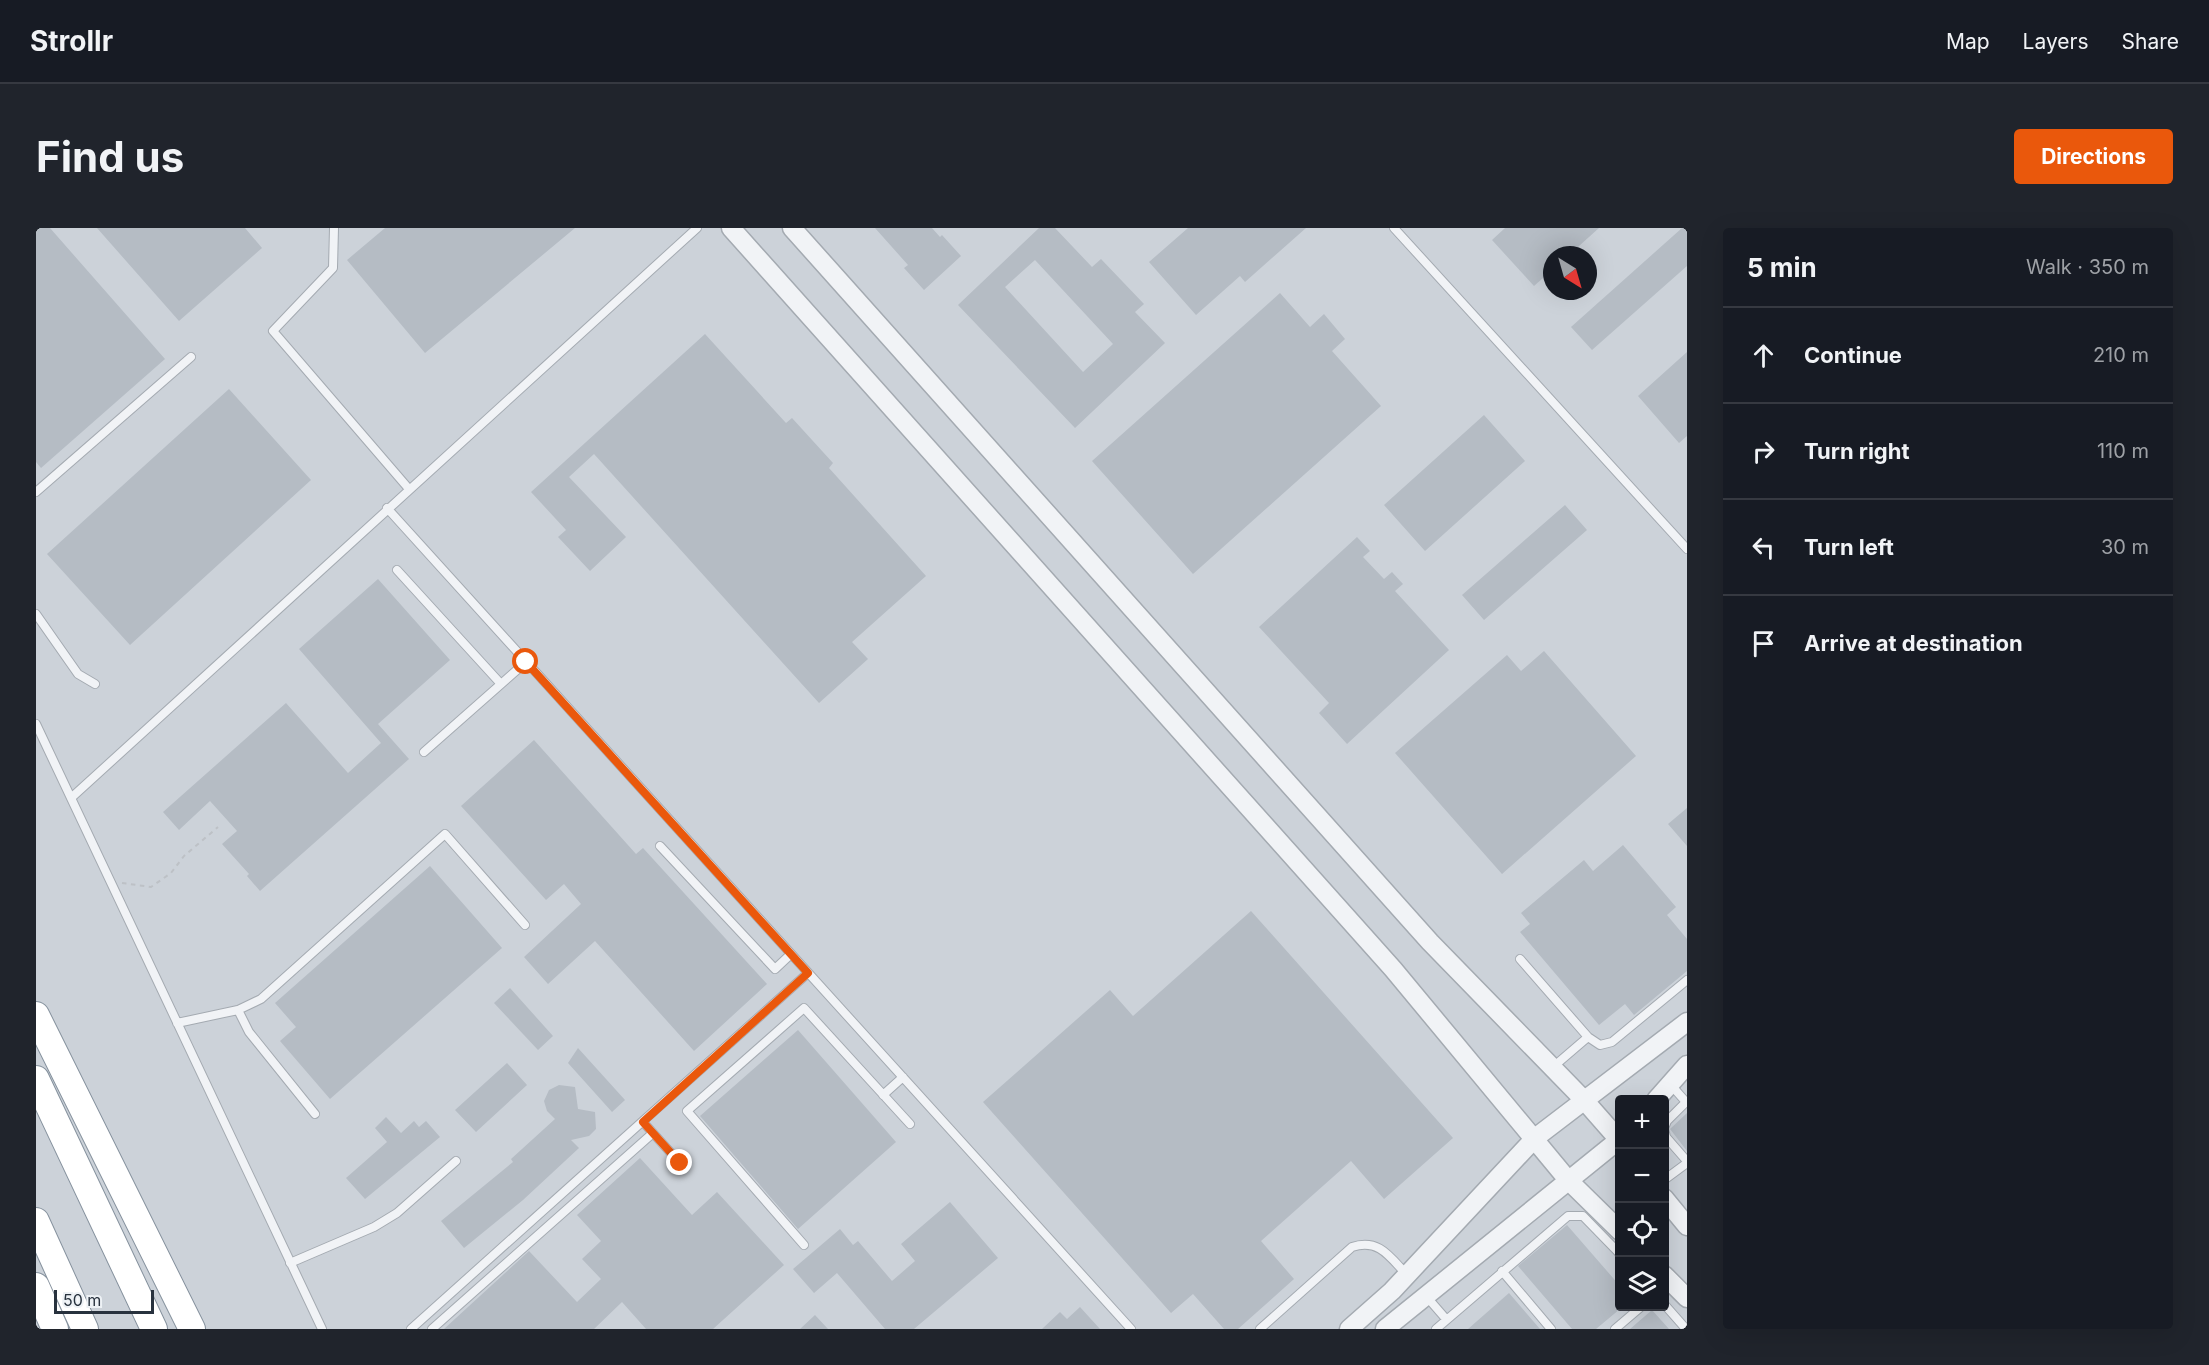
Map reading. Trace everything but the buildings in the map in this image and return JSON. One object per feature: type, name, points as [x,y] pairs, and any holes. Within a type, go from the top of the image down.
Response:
[{"type":"highway","points":[[36,1015],[192,1329]]},
{"type":"highway","points":[[36,1079],[154,1329]]},
{"type":"highway","points":[[40,1231],[85,1329]]},
{"type":"highway","points":[[36,1286],[56,1329]]},
{"type":"street","points":[[731,228],[1393,969],[1568,1180],[1615,1226]]},
{"type":"street","points":[[792,228],[1430,942],[1553,1067],[1615,1135]]},
{"type":"street","points":[[1349,1329],[1407,1275],[1535,1138],[1687,1022]]},
{"type":"street","points":[[1660,1095],[1687,1065]]},
{"type":"street","points":[[1385,1329],[1615,1143]]},
{"type":"street","points":[[1669,1203],[1687,1226]]},
{"type":"street","points":[[1669,1279],[1687,1298]]},
{"type":"lane","points":[[334,228],[333,268],[273,331],[409,489]]},
{"type":"lane","points":[[71,798],[697,228]]},
{"type":"lane","points":[[1394,228],[1687,549]]},
{"type":"lane","points":[[36,492],[190,357]]},
{"type":"lane","points":[[387,508],[1131,1329]]},
{"type":"lane","points":[[396,570],[501,684]]},
{"type":"lane","points":[[36,614],[40,628],[78,675],[95,684]]},
{"type":"lane","points":[[424,752],[526,662]]},
{"type":"lane","points":[[36,724],[322,1329]]},
{"type":"lane","points":[[177,1023],[238,1010],[261,999],[445,834],[525,925]]},
{"type":"lane","points":[[660,846],[775,969],[791,954]]},
{"type":"lane","points":[[1520,959],[1588,1037],[1600,1045],[1612,1042],[1687,980]]},
{"type":"lane","points":[[411,1329],[808,973]]},
{"type":"lane","points":[[804,1245],[687,1111],[804,1008],[910,1124]]},
{"type":"lane","points":[[238,1010],[249,1032],[315,1114]]},
{"type":"lane","points":[[1553,1067],[1588,1037]]},
{"type":"lane","points":[[883,1095],[903,1077]]},
{"type":"lane","points":[[1669,1119],[1686,1102],[1670,1084]]},
{"type":"lane","points":[[643,1122],[680,1163]]},
{"type":"lane","points":[[432,1329],[653,1133]]},
{"type":"lane","points":[[1669,1141],[1687,1162],[1669,1177]]},
{"type":"lane","points":[[290,1263],[374,1227],[396,1213],[456,1161]]},
{"type":"lane","points":[[1436,1329],[1564,1218],[1573,1214],[1587,1219],[1615,1249]]},
{"type":"lane","points":[[1260,1329],[1352,1247],[1365,1244],[1382,1248],[1407,1275]]},
{"type":"lane","points":[[1502,1271],[1551,1329]]},
{"type":"lane","points":[[1425,1295],[1446,1319]]},
{"type":"lane","points":[[1669,1309],[1686,1329]]},
{"type":"lane","points":[[1615,1329],[1636,1311]]},
{"type":"path","points":[[110,881],[151,887],[171,873],[184,856],[219,827]]},
{"type":"shaded area","points":[[36,228],[1687,228],[1687,1329],[36,1329]]},
{"type":"route","points":[[526,662],[808,973],[643,1122],[680,1163]]}]
